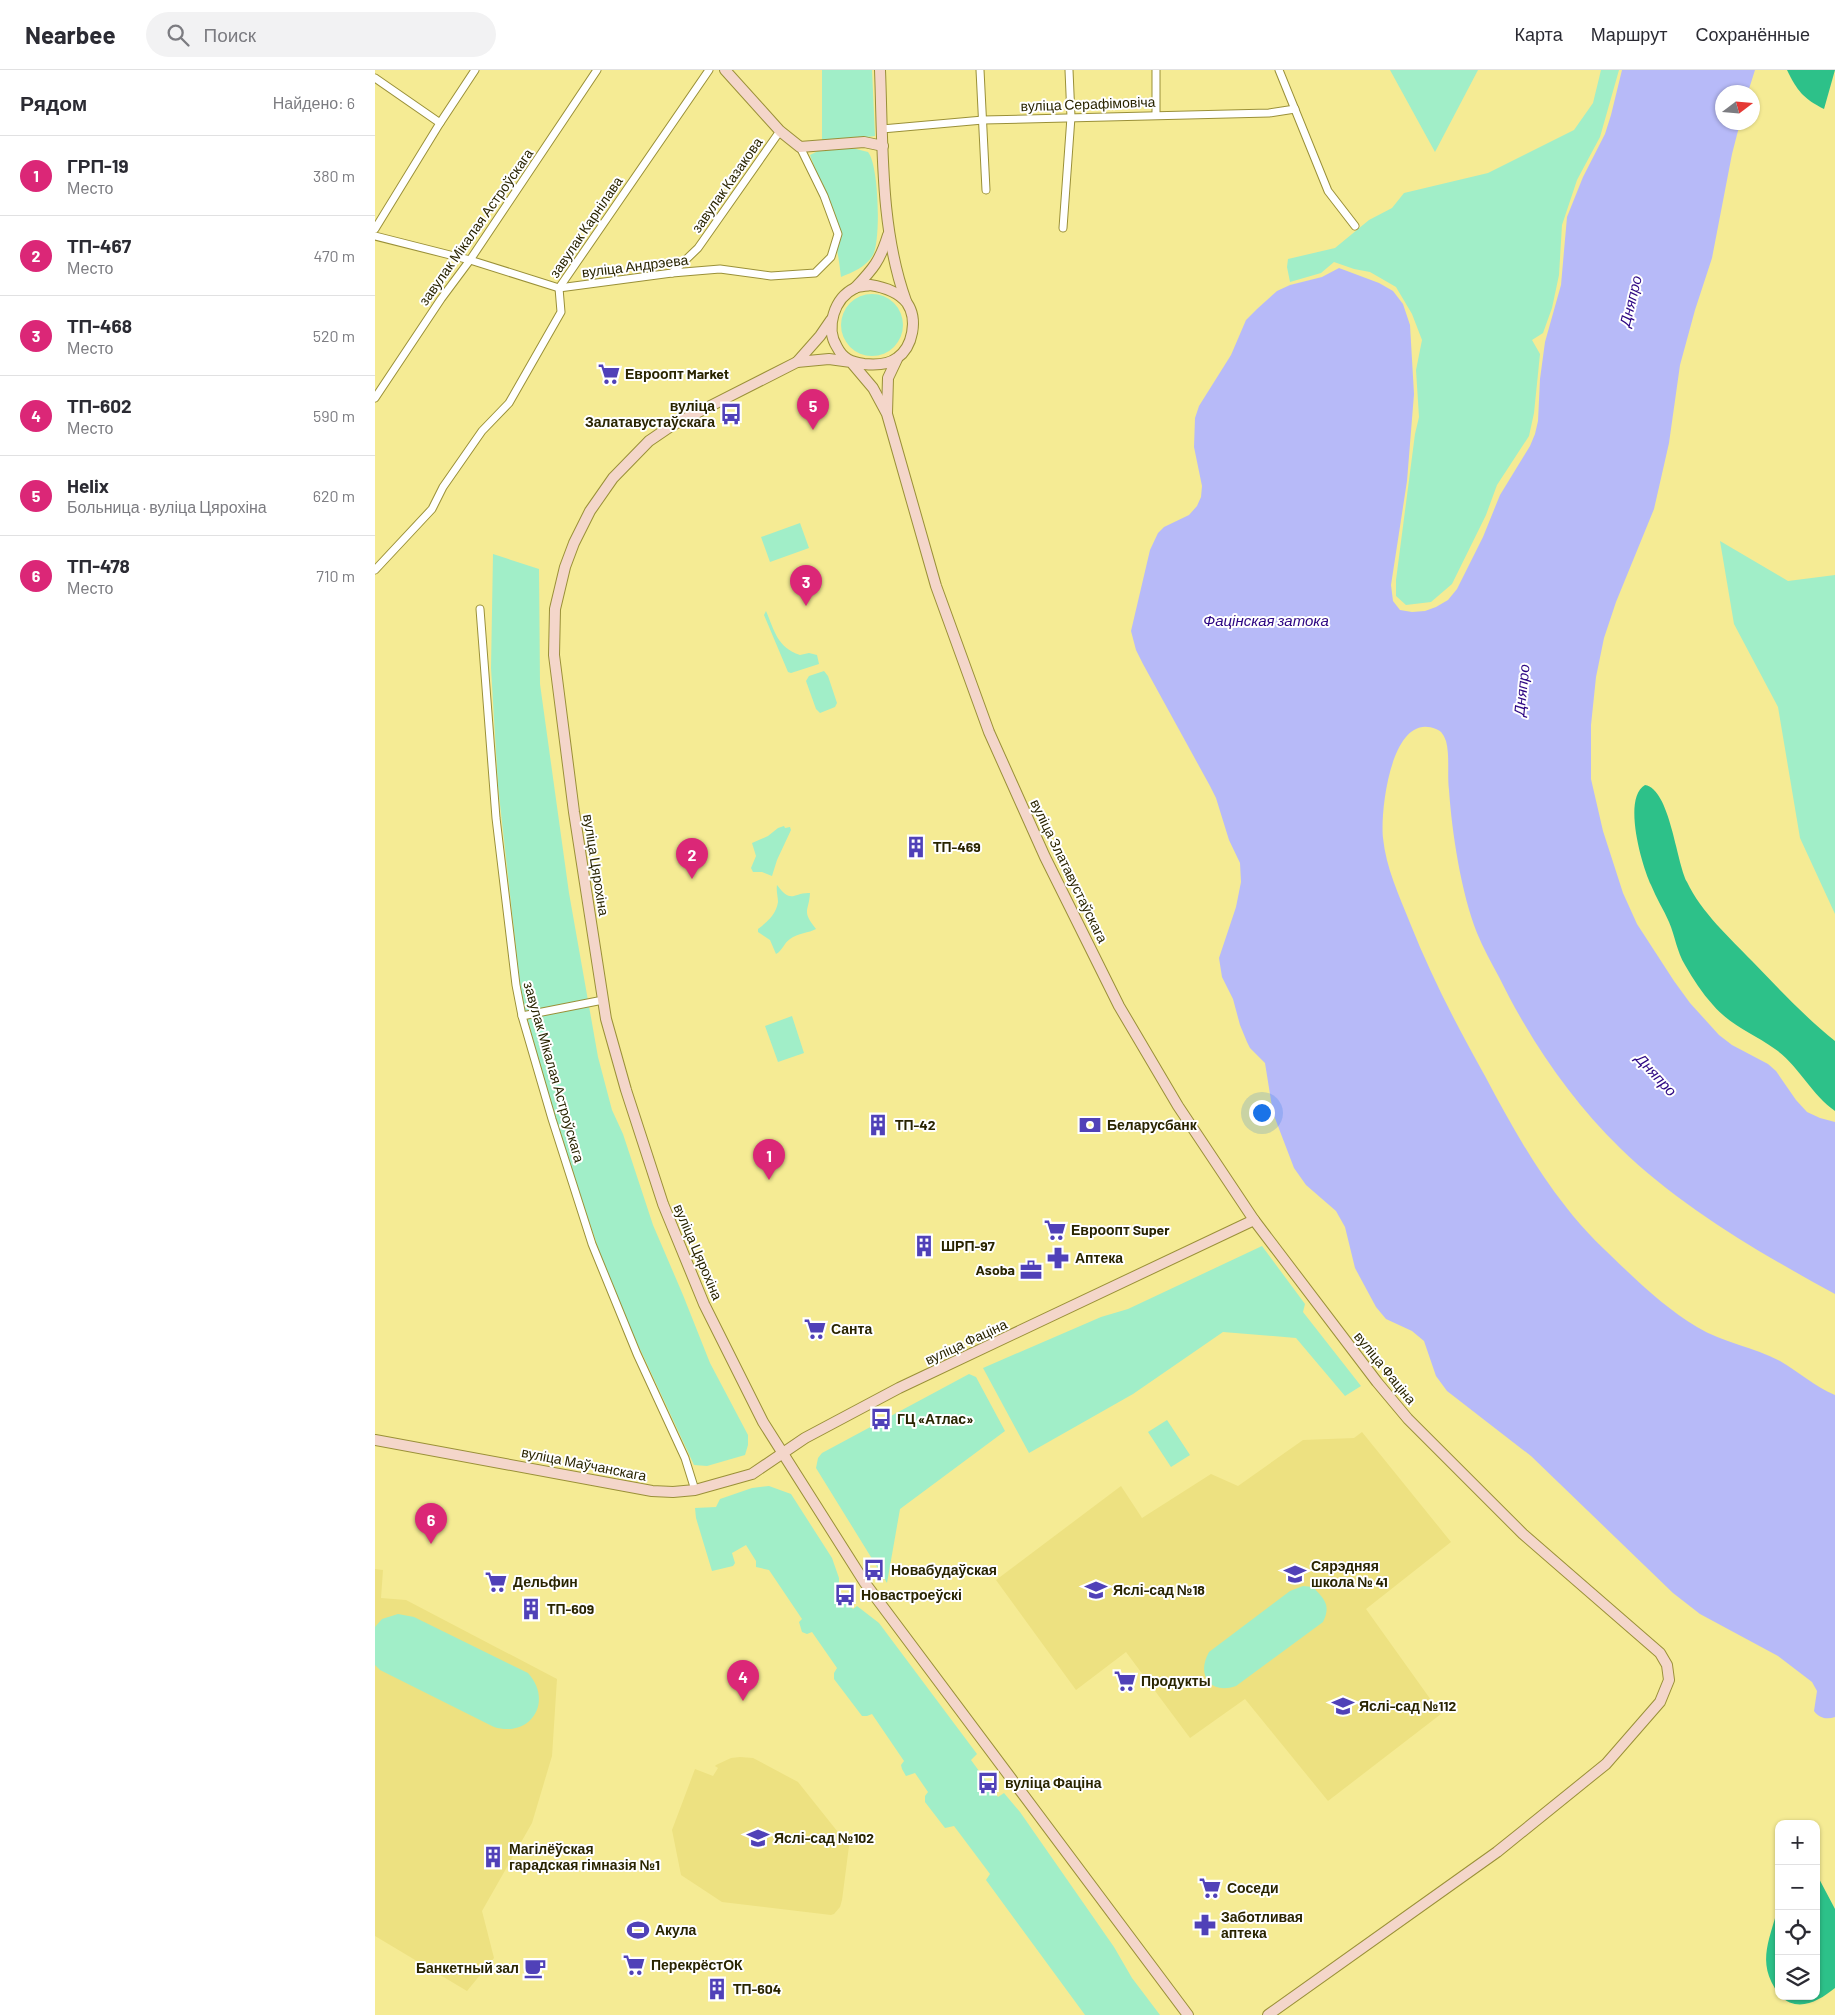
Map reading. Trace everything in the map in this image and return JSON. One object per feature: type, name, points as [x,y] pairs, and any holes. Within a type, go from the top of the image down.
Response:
[{"type":"main road","points":[[725,70],[780,131],[800,147],[864,142],[883,146]]},
{"type":"main road","points":[[880,70],[889,232],[896,273],[913,326],[904,350],[897,358],[888,378],[887,414]]},
{"type":"main road","points":[[887,414],[873,388],[851,362],[842,355],[836,345],[832,334],[831,320],[843,297],[855,288],[874,268],[881,256],[889,232]]},
{"type":"main road","points":[[855,288],[870,285],[886,288],[907,303]]},
{"type":"main road","name":"вуліца Цярохіна","points":[[797,362],[820,336],[831,320]]},
{"type":"main road","points":[[851,362],[880,364],[897,358]]},
{"type":"main road","name":"вуліца Цярохіна","points":[[782,1454],[763,1422],[686,1264],[663,1204],[626,1090],[603,1000],[555,674],[553,634],[555,609],[573,543],[589,511],[613,478],[649,441],[671,426],[797,362],[829,359],[851,362]]},
{"type":"main road","name":"вуліца Златавустаўскага","points":[[887,414],[941,603],[989,732],[1045,857],[1119,1006],[1178,1106],[1254,1220]]},
{"type":"main road","name":"вуліца Фаціна","points":[[782,1454],[805,1438],[899,1388],[1254,1220],[1377,1382],[1409,1419],[1523,1534],[1660,1653],[1667,1665],[1669,1680],[1660,1702],[1606,1764],[1497,1852],[1268,2015]]},
{"type":"main road","name":"вуліца Маўчанскага","points":[[375,1440],[651,1491],[673,1492],[695,1490],[752,1474],[782,1454]]},
{"type":"main road","points":[[782,1454],[865,1583],[1188,2015]]},
{"type":"street","points":[[375,229],[475,70]]},
{"type":"street","name":"завулак Мікалая Астроўскага","points":[[375,398],[441,299],[471,260],[597,70]]},
{"type":"street","name":"завулак Карнілава","points":[[375,570],[431,508],[481,431],[509,403],[561,312],[559,288],[709,70]]},
{"type":"street","points":[[981,70],[986,190]]},
{"type":"street","points":[[1063,228],[1071,117],[1069,70]]},
{"type":"street","points":[[1156,70],[1157,115]]},
{"type":"street","points":[[1279,70],[1328,191],[1355,226]]},
{"type":"street","points":[[375,78],[440,123]]},
{"type":"street","name":"вуліца Серафімовіча","points":[[882,129],[983,120],[1269,113],[1295,109]]},
{"type":"street","name":"завулак Казакова","points":[[672,273],[698,248],[780,131]]},
{"type":"street","name":"вуліца Андрэева","points":[[375,236],[471,260],[559,288],[672,273],[720,269],[771,276],[815,273],[831,257],[838,234],[824,196],[800,147]]},
{"type":"street","name":"завулак Мікалая Астроўскага","points":[[480,609],[496,818],[516,985],[522,1016],[592,1244],[637,1354],[685,1458],[695,1490]]},
{"type":"street","points":[[522,1016],[603,1000]]},
{"type":"shaded area","points":[[1362,1432],[1451,1542],[1366,1609],[1441,1714],[1328,1801],[1245,1699],[1190,1738],[1126,1652],[1076,1690],[996,1580],[1121,1486],[1142,1518],[1211,1474],[1238,1486],[1303,1440],[1354,1438]]},
{"type":"shaded area","points":[[375,1569],[383,1570],[381,1598],[406,1600],[557,1679],[552,1756],[532,1823],[482,1911],[494,1958],[467,1991],[375,1936]]},
{"type":"shaded area","name":"Яслі-сад №102","points":[[731,1758],[753,1758],[798,1782],[849,1846],[842,1900],[840,1907],[834,1914],[722,1902],[681,1875],[672,1830],[695,1769],[713,1776],[718,1768],[716,1765]]},
{"type":"green space","points":[[822,70],[872,70],[875,136],[822,142]]},
{"type":"green space","points":[[1390,70],[1478,70],[1435,152]]},
{"type":"green space","points":[[1601,70],[1619,70],[1600,137],[1577,180],[1562,225],[1559,275],[1552,308],[1543,333],[1532,340],[1540,354],[1534,413],[1529,436],[1497,485],[1486,515],[1452,584],[1431,602],[1406,605],[1396,596],[1396,580],[1415,434],[1419,417],[1416,370],[1422,340],[1412,314],[1396,287],[1370,272],[1334,262],[1321,273],[1290,282],[1287,267],[1288,259],[1335,248],[1369,220],[1392,208],[1404,193],[1488,173],[1574,130],[1593,103]]},
{"type":"green space","points":[[1787,70],[1835,70],[1824,109],[1811,102],[1802,94]]},
{"type":"green space","points":[[852,148],[868,152],[875,171],[878,203],[876,247],[867,263],[841,277],[830,215],[810,155],[818,151]]},
{"type":"green space","points":[[866,294],[878,294],[894,303],[901,313],[903,325],[901,337],[894,347],[878,356],[866,356],[855,351],[846,342],[841,331],[841,319],[846,308],[855,299]]},
{"type":"green space","points":[[800,523],[809,548],[770,562],[761,537]]},
{"type":"green space","points":[[1720,541],[1788,581],[1835,575],[1835,914],[1800,838],[1778,707],[1734,624]]},
{"type":"green space","points":[[493,554],[539,569],[540,684],[569,893],[598,1057],[612,1110],[623,1134],[653,1225],[710,1363],[748,1435],[745,1455],[707,1466],[694,1465],[612,1289],[552,1111],[521,994],[498,786],[491,668]]},
{"type":"green space","points":[[766,611],[778,638],[786,648],[800,655],[809,653],[817,655],[819,664],[791,673],[788,672],[764,615]]},
{"type":"green space","points":[[824,671],[828,676],[837,703],[835,707],[820,713],[816,709],[806,681],[809,676]]},
{"type":"green space","points":[[1645,785],[1654,789],[1661,799],[1683,872],[1700,904],[1725,934],[1782,992],[1835,1041],[1835,1111],[1819,1097],[1791,1063],[1775,1049],[1720,1013],[1705,996],[1682,960],[1669,922],[1647,876],[1639,848],[1634,817],[1635,803],[1638,792]]},
{"type":"green space","points":[[784,826],[785,828],[790,827],[791,830],[772,876],[762,872],[753,872],[751,868],[756,856],[752,843]]},
{"type":"green space","points":[[777,885],[786,895],[790,896],[810,893],[807,914],[816,929],[793,937],[776,954],[770,940],[758,932],[758,929],[768,921],[775,911],[778,902]]},
{"type":"green space","points":[[792,1016],[804,1053],[778,1062],[765,1026]]},
{"type":"green space","points":[[1262,1246],[1305,1304],[1303,1312],[1361,1386],[1345,1396],[1296,1338],[1223,1332],[1133,1394],[1029,1453],[983,1368],[1101,1317],[1128,1309]]},
{"type":"green space","points":[[969,1374],[976,1377],[1005,1431],[900,1509],[887,1583],[816,1468],[818,1458],[822,1453]]},
{"type":"green space","points":[[1167,1420],[1190,1455],[1171,1467],[1148,1432]]},
{"type":"green space","points":[[769,1486],[791,1494],[832,1558],[839,1578],[839,1590],[853,1609],[857,1606],[879,1623],[977,1754],[971,1760],[998,1797],[1004,1793],[1020,1812],[1114,1947],[1132,1978],[1160,2015],[1085,2015],[986,1880],[990,1874],[954,1826],[945,1828],[925,1802],[925,1796],[928,1792],[915,1773],[906,1776],[901,1765],[904,1761],[872,1714],[862,1716],[834,1679],[834,1673],[837,1668],[812,1632],[807,1634],[802,1632],[799,1622],[802,1619],[769,1570],[756,1567],[756,1561],[746,1545],[732,1553],[735,1563],[733,1566],[712,1571],[696,1518],[695,1508],[716,1507],[720,1499],[752,1488]]},
{"type":"green space","points":[[1303,1586],[1313,1587],[1324,1599],[1327,1611],[1323,1622],[1236,1686],[1219,1688],[1208,1681],[1204,1668],[1209,1652],[1290,1591]]},
{"type":"green space","points":[[398,1614],[414,1617],[528,1673],[539,1695],[538,1706],[534,1715],[518,1727],[507,1729],[494,1727],[380,1670],[375,1665],[375,1627],[382,1619]]},
{"type":"green space","points":[[1820,1881],[1835,1909],[1835,1988],[1820,1998]]},
{"type":"green space","points":[[1775,1916],[1775,1987],[1767,1971],[1766,1960],[1769,1938]]},
{"type":"green space","points":[[1786,2000],[1817,2000],[1801,2004]]},
{"type":"water","name":"Фацінская затока","points":[[1622,70],[1755,70],[1750,85],[1715,85],[1715,130],[1738,130],[1712,258],[1680,365],[1669,443],[1654,509],[1616,602],[1604,638],[1596,677],[1591,725],[1591,779],[1603,831],[1623,893],[1637,924],[1674,981],[1690,1003],[1719,1035],[1732,1045],[1768,1064],[1776,1071],[1796,1100],[1807,1112],[1835,1122],[1835,1294],[1750,1246],[1695,1210],[1669,1190],[1620,1148],[1584,1109],[1552,1068],[1511,1000],[1482,944],[1471,917],[1455,843],[1450,807],[1446,741],[1441,732],[1436,729],[1421,727],[1408,734],[1399,748],[1391,767],[1387,787],[1383,838],[1387,860],[1397,892],[1445,1001],[1503,1110],[1543,1176],[1573,1216],[1595,1241],[1679,1315],[1717,1337],[1780,1361],[1835,1395],[1835,1717],[1829,1718],[1823,1718],[1814,1711],[1817,1691],[1812,1682],[1778,1656],[1700,1614],[1673,1593],[1531,1456],[1447,1391],[1436,1376],[1424,1341],[1412,1331],[1386,1319],[1376,1307],[1355,1268],[1345,1227],[1336,1211],[1306,1185],[1294,1168],[1273,1113],[1265,1063],[1250,1048],[1247,1042],[1233,999],[1222,977],[1219,958],[1236,907],[1241,882],[1240,863],[1229,840],[1216,798],[1143,664],[1136,650],[1131,631],[1150,550],[1158,533],[1164,527],[1189,515],[1197,506],[1201,497],[1202,486],[1194,447],[1195,418],[1199,406],[1231,355],[1246,320],[1277,291],[1290,285],[1322,277],[1339,268],[1379,283],[1393,291],[1403,304],[1410,325],[1414,394],[1407,481],[1391,585],[1393,601],[1400,610],[1412,612],[1425,611],[1448,600],[1457,589],[1483,537],[1500,495],[1530,446],[1535,434],[1538,421],[1540,379],[1545,342],[1561,285],[1567,217],[1583,177],[1605,134]]},
{"type":"place","name":"Евроопт Market","points":[[609,374]]},
{"type":"place","name":"вуліца Залатавустаўскага","points":[[731,414]]},
{"type":"place","name":"Helix","points":[[813,430]]},
{"type":"place","name":"ТП-468","points":[[806,606]]},
{"type":"place","name":"ТП-469","points":[[916,847]]},
{"type":"place","name":"ТП-467","points":[[692,879]]},
{"type":"place","name":"ТП-42","points":[[878,1125]]},
{"type":"place","name":"Беларусбанк","points":[[1090,1125]]},
{"type":"place","name":"ГРП-19","points":[[769,1180]]},
{"type":"place","name":"Евроопт Super","points":[[1055,1230]]},
{"type":"place","name":"ШРП-97","points":[[924,1246]]},
{"type":"place","name":"Аптека","points":[[1058,1258]]},
{"type":"place","name":"Asoba","points":[[1031,1270]]},
{"type":"place","name":"Санта","points":[[815,1329]]},
{"type":"place","name":"ГЦ «Атлас»","points":[[881,1419]]},
{"type":"place","name":"ТП-478","points":[[431,1544]]},
{"type":"place","name":"Новабудаўская","points":[[874,1570]]},
{"type":"place","name":"Сярэдняя школа № 41","points":[[1295,1574]]},
{"type":"place","name":"Дельфин","points":[[496,1582]]},
{"type":"place","name":"Яслі-сад №18","points":[[1096,1590]]},
{"type":"place","name":"Новастроеўскі","points":[[845,1595]]},
{"type":"place","name":"ТП-609","points":[[531,1609]]},
{"type":"place","name":"Продукты","points":[[1125,1681]]},
{"type":"place","name":"ТП-602","points":[[743,1701]]},
{"type":"place","name":"Яслі-сад №112","points":[[1343,1706]]},
{"type":"place","name":"вуліца Фаціна","points":[[988,1783]]},
{"type":"place","name":"Яслі-сад №102","points":[[758,1838]]},
{"type":"place","name":"Магілёўская гарадская гімназія №1","points":[[493,1857]]},
{"type":"place","name":"Соседи","points":[[1210,1888]]},
{"type":"place","name":"Заботливая аптека","points":[[1205,1925]]},
{"type":"place","name":"Акула","points":[[638,1930]]},
{"type":"place","name":"ПерекрёстОК","points":[[634,1965]]},
{"type":"place","name":"Банкетный зал","points":[[535,1968]]},
{"type":"place","name":"ТП-604","points":[[717,1989]]},
{"type":"water label","name":"Дняпро","points":[[1631,301]]},
{"type":"water label","name":"Дняпро","points":[[1522,690]]},
{"type":"water label","name":"Дняпро","points":[[1656,1075]]}]
